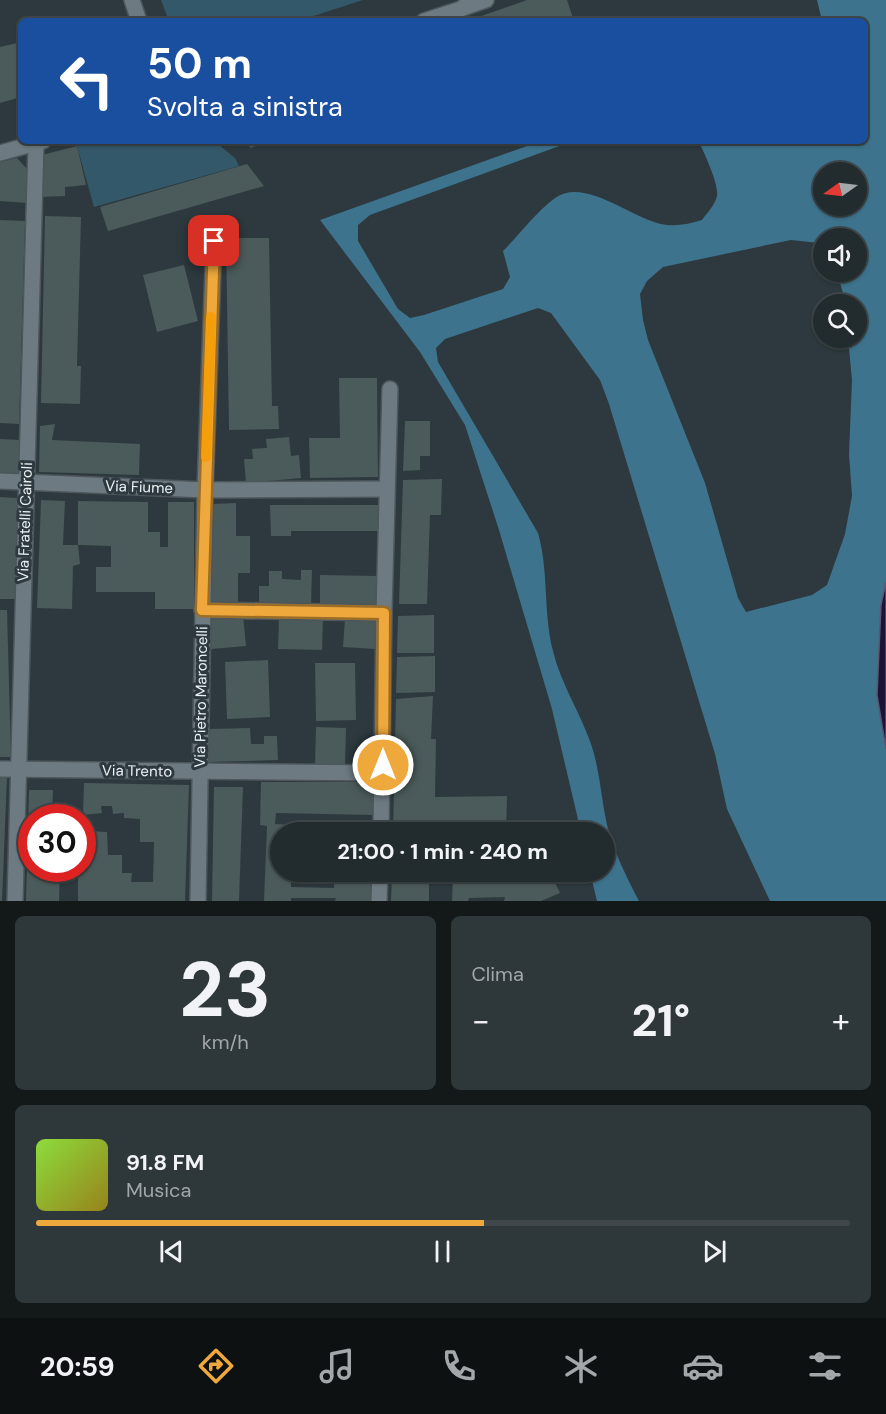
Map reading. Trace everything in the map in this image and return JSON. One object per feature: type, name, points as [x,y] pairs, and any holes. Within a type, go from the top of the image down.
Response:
[{"type":"street","points":[[132,0],[138,18]]},
{"type":"street","points":[[431,18],[466,4],[486,0]]},
{"type":"street","points":[[0,153],[33,144]]},
{"type":"street","name":"Via Fratelli Cairoli","points":[[15,901],[40,144]]},
{"type":"street","name":"Via Pietro Maroncelli","points":[[198,901],[202,610],[214,241]]},
{"type":"street","points":[[381,822],[390,389]]},
{"type":"street","name":"Via Fiume","points":[[0,481],[205,490],[387,489]]},
{"type":"street","points":[[202,610],[384,613]]},
{"type":"street","name":"Via Trento","points":[[0,769],[383,773]]},
{"type":"street","points":[[379,901],[380,882]]},
{"type":"shaded area","points":[[161,0],[363,0],[307,18],[168,18]]},
{"type":"shaded area","points":[[817,0],[886,0],[886,582],[881,605],[877,695],[886,749],[886,901],[770,901],[727,809],[715,754],[600,380],[551,313],[538,308],[445,339],[436,348],[438,362],[538,533],[544,562],[548,621],[553,651],[591,744],[606,822],[579,822],[552,709],[465,425],[420,352],[320,220],[533,144],[565,144],[370,215],[358,225],[358,241],[398,309],[410,318],[503,289],[510,277],[503,251],[555,198],[567,193],[579,192],[607,200],[661,224],[682,225],[702,220],[715,203],[717,190],[714,176],[700,144],[868,144],[868,18],[821,18]],"holes":[[[813,228],[867,228],[867,282],[840,282],[843,294],[867,294],[867,348],[849,348],[852,380],[849,454],[852,496],[845,534],[827,585],[812,595],[746,612],[738,598],[705,483],[648,340],[640,294],[647,281],[663,267],[791,240],[813,242]]]},
{"type":"shaded area","points":[[85,144],[218,144],[235,158],[239,166],[94,207],[77,146]]},
{"type":"shaded area","points":[[886,582],[886,749],[877,695],[881,605]]},
{"type":"shaded area","points":[[615,850],[639,901],[597,901],[592,882],[615,882]]},
{"type":"building","points":[[527,0],[567,0],[573,18],[476,18]]},
{"type":"building","points":[[18,43],[18,98],[0,103],[0,47]]},
{"type":"building","points":[[249,144],[263,144],[250,148]]},
{"type":"building","points":[[77,146],[86,185],[65,187],[65,196],[40,197],[42,155]]},
{"type":"building","points":[[17,158],[27,169],[27,203],[0,201],[0,162]]},
{"type":"building","points":[[247,164],[264,186],[108,231],[100,207]]},
{"type":"building","points":[[45,216],[81,217],[77,366],[81,366],[80,404],[41,403]]},
{"type":"building","points":[[0,220],[25,221],[19,424],[0,423]]},
{"type":"building","points":[[226,238],[269,238],[272,406],[278,406],[279,429],[229,430]]},
{"type":"building","points":[[184,265],[198,321],[157,332],[143,275]]},
{"type":"building","points":[[339,378],[377,378],[378,477],[310,478],[309,438],[340,438]]},
{"type":"building","points":[[405,421],[430,421],[430,456],[420,456],[420,470],[403,471]]},
{"type":"building","points":[[55,424],[52,440],[140,444],[139,475],[39,472],[40,426]]},
{"type":"building","points":[[289,437],[291,456],[299,455],[301,478],[246,483],[244,459],[253,459],[252,449],[267,448],[266,439]]},
{"type":"building","points":[[0,439],[20,440],[19,475],[0,474]]},
{"type":"building","points":[[442,479],[441,515],[430,515],[427,604],[399,604],[403,480]]},
{"type":"building","points":[[0,497],[18,498],[16,599],[0,599]]},
{"type":"building","points":[[41,500],[65,501],[63,545],[78,545],[80,564],[73,566],[72,609],[37,608]]},
{"type":"building","points":[[78,501],[148,502],[148,532],[160,532],[160,547],[168,547],[168,502],[194,502],[194,609],[155,609],[155,592],[96,592],[96,567],[111,567],[111,546],[78,545]]},
{"type":"building","points":[[236,503],[236,536],[250,536],[250,573],[238,573],[238,604],[212,604],[212,504]]},
{"type":"building","points":[[270,505],[378,505],[378,531],[291,531],[291,536],[271,536]]},
{"type":"building","points":[[301,570],[312,570],[311,606],[259,605],[259,586],[269,586],[269,571],[282,571],[282,579],[301,580]]},
{"type":"building","points":[[320,575],[377,576],[377,608],[320,607]]},
{"type":"building","points":[[0,610],[7,610],[11,757],[0,757]]},
{"type":"building","points":[[243,615],[246,646],[211,649],[208,618]]},
{"type":"building","points":[[434,615],[434,653],[397,653],[398,616]]},
{"type":"building","points":[[279,617],[323,619],[322,650],[278,649]]},
{"type":"building","points":[[345,619],[377,621],[375,649],[343,647]]},
{"type":"building","points":[[435,656],[435,692],[396,693],[397,657]]},
{"type":"building","points":[[268,660],[270,717],[227,719],[225,662]]},
{"type":"building","points":[[315,663],[355,663],[356,720],[316,721]]},
{"type":"building","points":[[433,696],[431,739],[436,739],[435,797],[507,796],[506,822],[393,822],[396,699]]},
{"type":"building","points":[[316,727],[346,728],[345,765],[315,764]]},
{"type":"building","points":[[250,728],[251,744],[264,744],[264,736],[277,736],[278,760],[208,762],[208,729]]},
{"type":"building","points":[[0,777],[7,777],[2,901],[0,901]]},
{"type":"building","points":[[261,782],[373,782],[373,815],[276,813],[275,822],[270,822],[270,882],[291,882],[291,887],[334,888],[334,882],[373,882],[372,901],[291,898],[291,901],[264,901],[267,826],[260,825]]},
{"type":"building","points":[[84,783],[189,785],[185,901],[78,901],[78,882],[96,882],[96,831],[107,832],[108,855],[122,855],[122,873],[132,873],[131,882],[153,882],[154,842],[140,842],[140,819],[124,818],[124,813],[113,814],[112,806],[101,806],[102,813],[96,814],[96,804],[83,804]]},
{"type":"building","points":[[214,787],[243,787],[239,901],[212,901]]},
{"type":"building","points":[[29,790],[53,790],[52,804],[29,804]]},
{"type":"building","points":[[27,882],[60,882],[59,901],[26,901]]},
{"type":"building","points":[[392,882],[429,882],[429,901],[391,901]]},
{"type":"building","points":[[453,882],[555,882],[560,893],[541,901],[504,901],[505,897],[452,901]]},
{"type":"slow traffic","points":[[206,457],[211,317]]},
{"type":"route","points":[[214,241],[202,610],[384,613],[383,765]]}]
